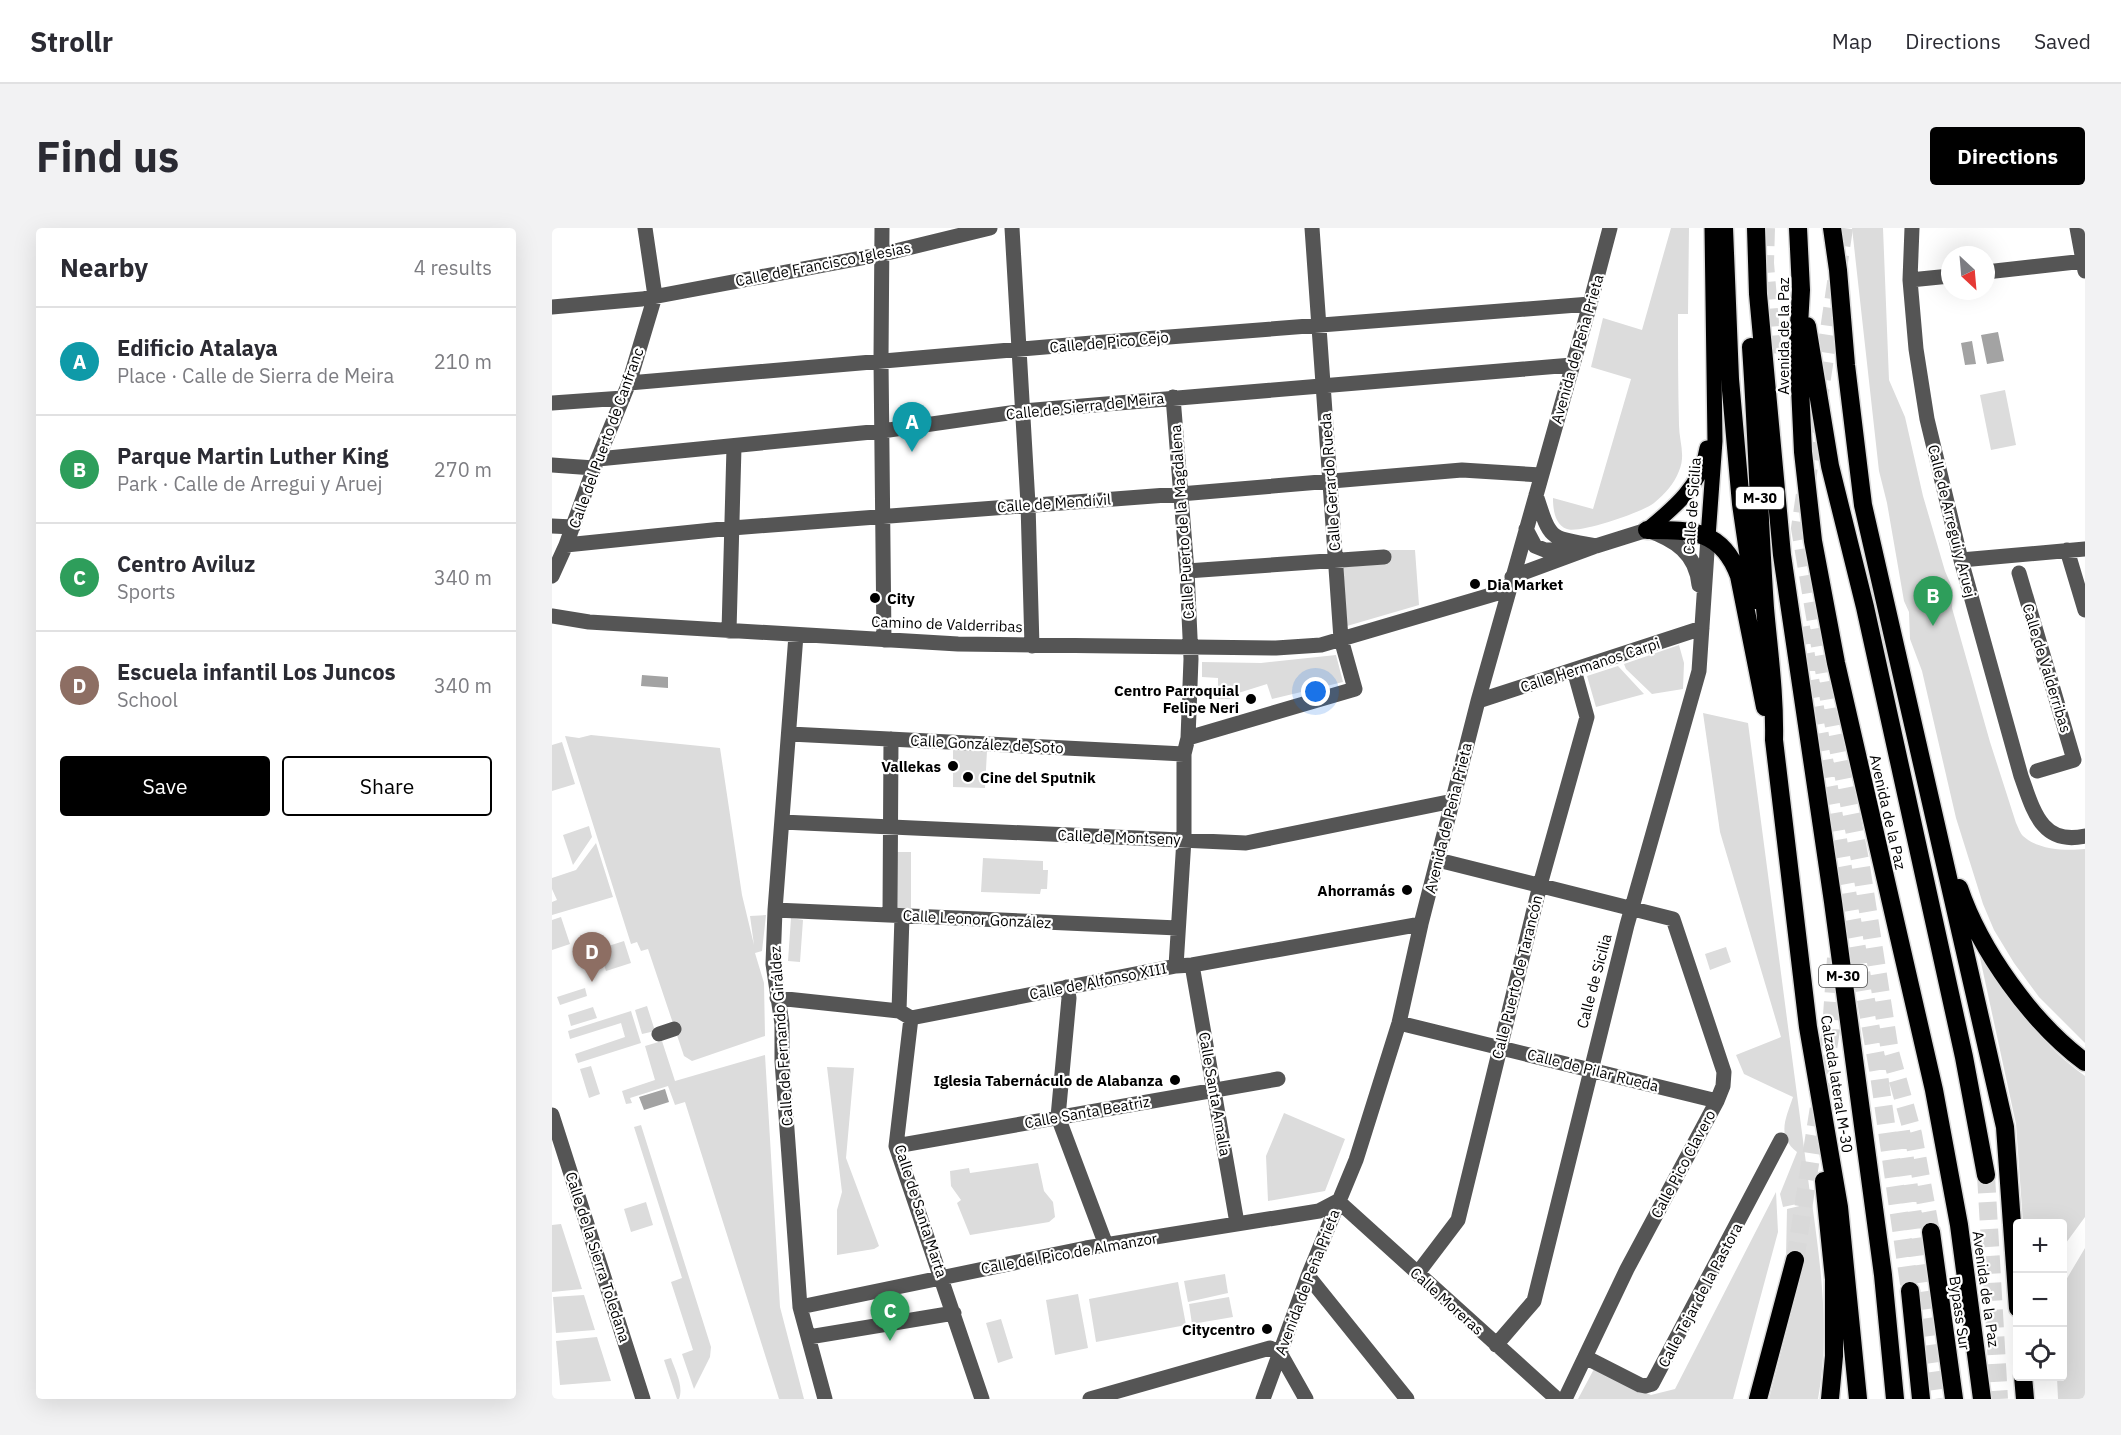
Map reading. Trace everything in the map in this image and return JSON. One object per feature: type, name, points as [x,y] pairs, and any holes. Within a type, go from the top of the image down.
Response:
[{"type":"highway","points":[[1724,228],[1730,379],[1742,504],[1770,705]]},
{"type":"highway","name":"Avenida de la Paz","points":[[1756,228],[1758,294],[1782,555],[1833,902],[1883,1275],[1895,1399]]},
{"type":"highway","name":"Avenida de la Paz","points":[[1798,228],[1801,290],[1799,354],[1803,452],[1813,541],[1836,663],[1934,1090],[1959,1224],[1982,1399]]},
{"type":"highway","points":[[1832,228],[1863,506],[2005,1127],[2015,1273]]},
{"type":"highway","points":[[1801,290],[1830,466],[1864,607],[1964,1057],[1986,1176]]},
{"type":"highway","name":"M-30","points":[[1758,294],[1751,344],[1770,705]]},
{"type":"highway","points":[[1863,506],[1859,537],[1864,607]]},
{"type":"highway","points":[[1647,530],[1688,530],[1708,537],[1725,551],[1739,576],[1770,705]]},
{"type":"highway","name":"Calzada lateral M-30","points":[[1770,705],[1799,935],[1808,1027],[1839,1207],[1858,1399]]},
{"type":"highway","points":[[1934,816],[1961,893],[1990,954],[2012,987],[2037,1018],[2085,1062]]},
{"type":"highway","points":[[1808,1027],[1834,1279],[1834,1356],[1830,1399]]},
{"type":"highway","name":"Bypass Sur","points":[[1931,1232],[1954,1399]]},
{"type":"highway","points":[[1758,1399],[1795,1260]]},
{"type":"highway","points":[[1910,1291],[1921,1399]]},
{"type":"highway","points":[[1976,1342],[1992,1399]]},
{"type":"highway","points":[[2023,1381],[2025,1399]]},
{"type":"main road","points":[[1647,530],[1682,500],[1697,477],[1707,453],[1713,401],[1712,228]]},
{"type":"main road","name":"Calle de Sicilia","points":[[1708,537],[1715,441],[1713,401]]},
{"type":"street","name":"Calle del Puerto de Canfranc","points":[[552,576],[567,545],[596,464],[629,383],[655,296],[645,228]]},
{"type":"street","points":[[882,228],[884,640]]},
{"type":"street","name":"Calle de Francisco Iglesias","points":[[552,307],[642,299],[883,254],[990,228]]},
{"type":"street","points":[[1012,228],[1028,504],[1032,646]]},
{"type":"street","name":"Calle Gerardo Rueda","points":[[1312,228],[1341,639]]},
{"type":"street","name":"Avenida de Peña Prieta","points":[[1263,1399],[1308,1276],[1356,1160],[1399,1023],[1421,924],[1478,701],[1610,228]]},
{"type":"street","name":"Calle de Arregui y Aruej","points":[[1912,228],[1910,280],[1916,349],[1926,419],[1961,560],[2020,776],[2032,808],[2048,831],[2058,837],[2072,839],[2085,836]]},
{"type":"street","points":[[1995,271],[2084,265],[2077,228]]},
{"type":"street","points":[[1910,280],[1941,277]]},
{"type":"street","name":"Calle de Pico Cejo","points":[[629,383],[881,360],[1590,304]]},
{"type":"street","name":"Calle de Sierra de Meira","points":[[552,465],[596,464],[1023,411],[1572,365]]},
{"type":"street","name":"Calle Puerto de la Magdalena","points":[[1173,397],[1187,571],[1190,647],[1188,738],[1184,754],[1184,839],[1176,966]]},
{"type":"street","points":[[552,403],[623,398]]},
{"type":"street","points":[[729,631],[734,447]]},
{"type":"street","name":"Calle de Mendívil","points":[[567,545],[732,528],[1462,470],[1541,475]]},
{"type":"street","name":"Camino de Valderribas","points":[[1536,495],[1550,532],[1560,539],[1596,546]]},
{"type":"street","points":[[552,525],[573,527]]},
{"type":"street","name":"Camino de Valderribas","points":[[1526,529],[1535,546],[1545,550],[1568,552],[1647,530]]},
{"type":"street","name":"Calle de Sicilia","points":[[1647,530],[1675,542],[1688,554],[1695,565],[1702,621]]},
{"type":"street","name":"Calle de Sicilia","points":[[1496,1345],[1534,1301],[1632,908],[1699,671],[1708,537]]},
{"type":"street","name":"Camino de Valderribas","points":[[552,616],[589,622],[729,631],[1032,646],[1078,644],[1276,648],[1321,645],[1510,583],[1596,546]]},
{"type":"street","points":[[1961,560],[2085,549]]},
{"type":"street","points":[[2067,550],[2085,610]]},
{"type":"street","points":[[1187,571],[1384,557]]},
{"type":"street","name":"Calle de Valderribas","points":[[2019,573],[2074,760],[2037,771]]},
{"type":"street","name":"Calle Hermanos Carpi","points":[[1478,701],[1574,670],[1702,621]]},
{"type":"street","name":"Calle de Fernando Giráldez","points":[[796,635],[773,964],[782,1024],[782,1061],[800,1306],[825,1399]]},
{"type":"street","points":[[1188,738],[1355,689],[1341,639]]},
{"type":"street","name":"Calle Puerto de Tarancón","points":[[1418,1274],[1458,1220],[1540,885],[1587,717],[1574,670]]},
{"type":"street","name":"Calle González de Soto","points":[[790,734],[1184,754]]},
{"type":"street","name":"Calle de Santa Marta","points":[[891,739],[890,827],[905,1014],[897,1146],[982,1399]]},
{"type":"street","name":"Calle de Montseny","points":[[782,822],[1246,843],[1453,801]]},
{"type":"street","points":[[1438,860],[1632,908]]},
{"type":"street","name":"Calle Pico Clavero","points":[[1565,1399],[1627,1269],[1724,1086],[1724,1072],[1673,919],[1632,908]]},
{"type":"street","name":"Calle Leonor González","points":[[775,910],[1178,928]]},
{"type":"street","name":"Calle de Alfonso XIII","points":[[777,998],[905,1014],[1421,924]]},
{"type":"street","name":"Calle Santa Amalia","points":[[1192,965],[1237,1223]]},
{"type":"street","points":[[1067,987],[1069,998],[1058,1117],[1106,1245]]},
{"type":"street","name":"Calle de Pilar Rueda","points":[[1399,1023],[1717,1101]]},
{"type":"street","points":[[659,1034],[674,1029]]},
{"type":"street","name":"Calle Santa Beatriz","points":[[897,1146],[1278,1079]]},
{"type":"street","name":"Calle de la Sierra Toledana","points":[[552,1115],[643,1399]]},
{"type":"street","name":"Calle Tejar de la Pastora","points":[[1585,1357],[1640,1385],[1652,1384],[1781,1140]]},
{"type":"street","name":"Calle del Pico de Almanzor","points":[[800,1306],[1106,1245],[1319,1211],[1338,1201]]},
{"type":"street","name":"Calle Moreras","points":[[1338,1201],[1557,1399]]},
{"type":"street","points":[[1308,1276],[1407,1399]]},
{"type":"street","points":[[808,1337],[954,1313]]},
{"type":"street","points":[[1090,1399],[1270,1348],[1280,1353],[1306,1399]]},
{"type":"shaded area","points":[[1671,228],[1689,228],[1688,314],[1678,314],[1679,425],[1682,454],[1679,471],[1665,492],[1648,507],[1597,525],[1574,530],[1567,529],[1557,521],[1553,498],[1593,509],[1631,379],[1591,367],[1603,318],[1642,330]]},
{"type":"shaded area","points":[[1852,228],[1883,228],[1889,380],[1905,417],[1923,496],[1945,571],[1953,590],[1952,608],[1990,742],[2016,823],[2023,836],[2036,844],[2069,850],[2085,849],[2085,1043],[2039,997],[1994,930],[1983,904],[1956,818],[1922,671],[1910,639],[1909,612],[1904,601],[1887,503],[1879,471]]},
{"type":"shaded area","points":[[1998,332],[2004,361],[1987,364],[1981,335]]},
{"type":"shaded area","points":[[1972,341],[1976,364],[1965,365],[1961,343]]},
{"type":"shaded area","points":[[2005,390],[2016,445],[1991,450],[1980,395]]},
{"type":"shaded area","points":[[1385,550],[1415,550],[1419,605],[1347,626],[1343,567],[1386,564]]},
{"type":"shaded area","points":[[1679,645],[1684,663],[1683,689],[1652,694],[1626,669],[1624,664]]},
{"type":"shaded area","points":[[1336,655],[1343,682],[1272,699],[1267,684],[1232,695],[1230,699],[1218,699],[1218,678],[1202,677],[1202,662],[1261,663]]},
{"type":"shaded area","points":[[1618,666],[1644,694],[1596,707],[1587,676]]},
{"type":"shaded area","points":[[642,675],[668,677],[668,688],[641,686]]},
{"type":"shaded area","points":[[1703,713],[1748,723],[1811,1201],[1783,1207],[1780,1194],[1797,1152],[1787,1140],[1784,1126],[1793,1097],[1744,1074],[1736,1055],[1781,1037],[1720,832]]},
{"type":"shaded area","points":[[591,735],[720,748],[742,895],[754,945],[750,916],[766,915],[762,951],[755,953],[764,983],[765,1036],[692,1061],[684,1056],[648,949],[641,951],[637,942],[631,944],[565,736],[579,738]]},
{"type":"shaded area","points":[[562,742],[575,784],[552,791],[552,745]]},
{"type":"shaded area","points":[[953,750],[987,751],[985,788],[953,787]]},
{"type":"shaded area","points":[[589,826],[592,837],[573,865],[563,835]]},
{"type":"shaded area","points":[[596,843],[613,897],[552,915],[552,902],[557,900],[552,889],[552,878],[576,870]]},
{"type":"shaded area","points":[[897,852],[911,852],[911,909],[898,908]]},
{"type":"shaded area","points":[[983,858],[1043,861],[1043,870],[1048,870],[1047,889],[1041,889],[1040,894],[981,892]]},
{"type":"shaded area","points":[[561,917],[570,944],[552,950],[552,920]]},
{"type":"shaded area","points":[[791,918],[803,920],[800,962],[788,961]]},
{"type":"shaded area","points":[[624,941],[631,963],[606,971],[599,949]]},
{"type":"shaded area","points":[[1977,944],[2024,1016],[2052,1048],[2085,1076],[2085,1217],[2067,1242],[2067,1219],[2023,1219],[2016,1124]]},
{"type":"shaded area","points":[[1726,947],[1731,962],[1710,970],[1705,954]]},
{"type":"shaded area","points":[[585,988],[587,996],[560,1005],[557,997]]},
{"type":"shaded area","points":[[647,1006],[655,1031],[642,1034],[635,1010]]},
{"type":"shaded area","points":[[593,1007],[597,1018],[571,1026],[568,1015]]},
{"type":"shaded area","points":[[631,1011],[641,1043],[578,1063],[575,1054],[625,1037],[621,1023],[570,1039],[568,1031]]},
{"type":"shaded area","points":[[662,1041],[675,1081],[765,1055],[780,1307],[804,1399],[779,1399],[685,1102],[675,1105],[668,1086],[630,1098],[632,1103],[626,1104],[622,1091],[655,1080],[645,1046]]},
{"type":"shaded area","points":[[591,1066],[600,1094],[589,1098],[580,1069]]},
{"type":"shaded area","points":[[827,1067],[854,1068],[846,1158],[879,1246],[874,1249],[837,1255],[837,1210],[842,1192]]},
{"type":"shaded area","points":[[665,1089],[669,1102],[644,1110],[639,1097]]},
{"type":"shaded area","points":[[1284,1113],[1345,1139],[1325,1191],[1268,1201],[1266,1156]]},
{"type":"shaded area","points":[[641,1125],[711,1347],[710,1357],[694,1389],[682,1354],[693,1350],[671,1282],[682,1278],[634,1127]]},
{"type":"shaded area","points":[[1038,1163],[1044,1191],[1053,1202],[1055,1217],[1049,1222],[970,1235],[957,1203],[961,1200],[951,1186],[950,1171],[969,1168],[970,1173]]},
{"type":"shaded area","points":[[1776,1192],[1778,1232],[1733,1399],[1578,1399],[1594,1369],[1651,1395],[1675,1389]]},
{"type":"shaded area","points":[[646,1202],[653,1225],[631,1232],[624,1209]]},
{"type":"shaded area","points":[[1812,1203],[1821,1276],[1824,1326],[1822,1375],[1818,1399],[1769,1399],[1805,1261],[1786,1256],[1787,1209]]},
{"type":"shaded area","points":[[561,1224],[582,1289],[552,1292],[552,1225]]},
{"type":"shaded area","points":[[2085,1248],[2085,1399],[2058,1399],[2057,1381],[2067,1381],[2067,1278]]},
{"type":"shaded area","points":[[1225,1274],[1228,1293],[1188,1302],[1184,1281]]},
{"type":"shaded area","points":[[1178,1282],[1186,1325],[1096,1342],[1089,1299]]},
{"type":"shaded area","points":[[1078,1294],[1088,1348],[1055,1355],[1046,1300]]},
{"type":"shaded area","points":[[584,1295],[595,1330],[556,1333],[553,1297]]},
{"type":"shaded area","points":[[1229,1297],[1233,1317],[1192,1324],[1189,1304]]},
{"type":"shaded area","points":[[1001,1319],[1013,1358],[998,1363],[986,1323]]},
{"type":"shaded area","points":[[597,1337],[611,1381],[560,1385],[556,1341]]},
{"type":"shaded area","points":[[671,1358],[680,1383],[679,1399],[677,1399],[664,1360]]},
{"type":"tunnel","points":[[1766,228],[1765,263],[1773,358]]},
{"type":"tunnel","points":[[1844,228],[1800,528],[1831,711],[1860,860],[1890,1052],[1913,1134],[1931,1232]]},
{"type":"tunnel","points":[[1801,627],[1879,1075],[1910,1291]]},
{"type":"tunnel","points":[[1795,1260],[1831,1030],[1836,958]]},
{"type":"tunnel","points":[[1901,1131],[1939,1399]]},
{"type":"tunnel","points":[[1986,1175],[1999,1399]]},
{"type":"place","name":"Edificio Atalaya","points":[[912,452]]},
{"type":"place","name":"Dia Market","points":[[1475,584]]},
{"type":"place","name":"City","points":[[875,598]]},
{"type":"place","name":"Parque Martin Luther King","points":[[1933,626]]},
{"type":"place","name":"Centro Parroquial Felipe Neri","points":[[1251,699]]},
{"type":"place","name":"Vallekas","points":[[953,766]]},
{"type":"place","name":"Cine del Sputnik","points":[[968,777]]},
{"type":"place","name":"Ahorramás","points":[[1407,890]]},
{"type":"place","name":"Escuela infantil Los Juncos","points":[[592,982]]},
{"type":"place","name":"Iglesia Tabernáculo de Alabanza","points":[[1175,1080]]},
{"type":"place","name":"Citycentro","points":[[1267,1329]]},
{"type":"place","name":"Centro Aviluz","points":[[890,1341]]}]
